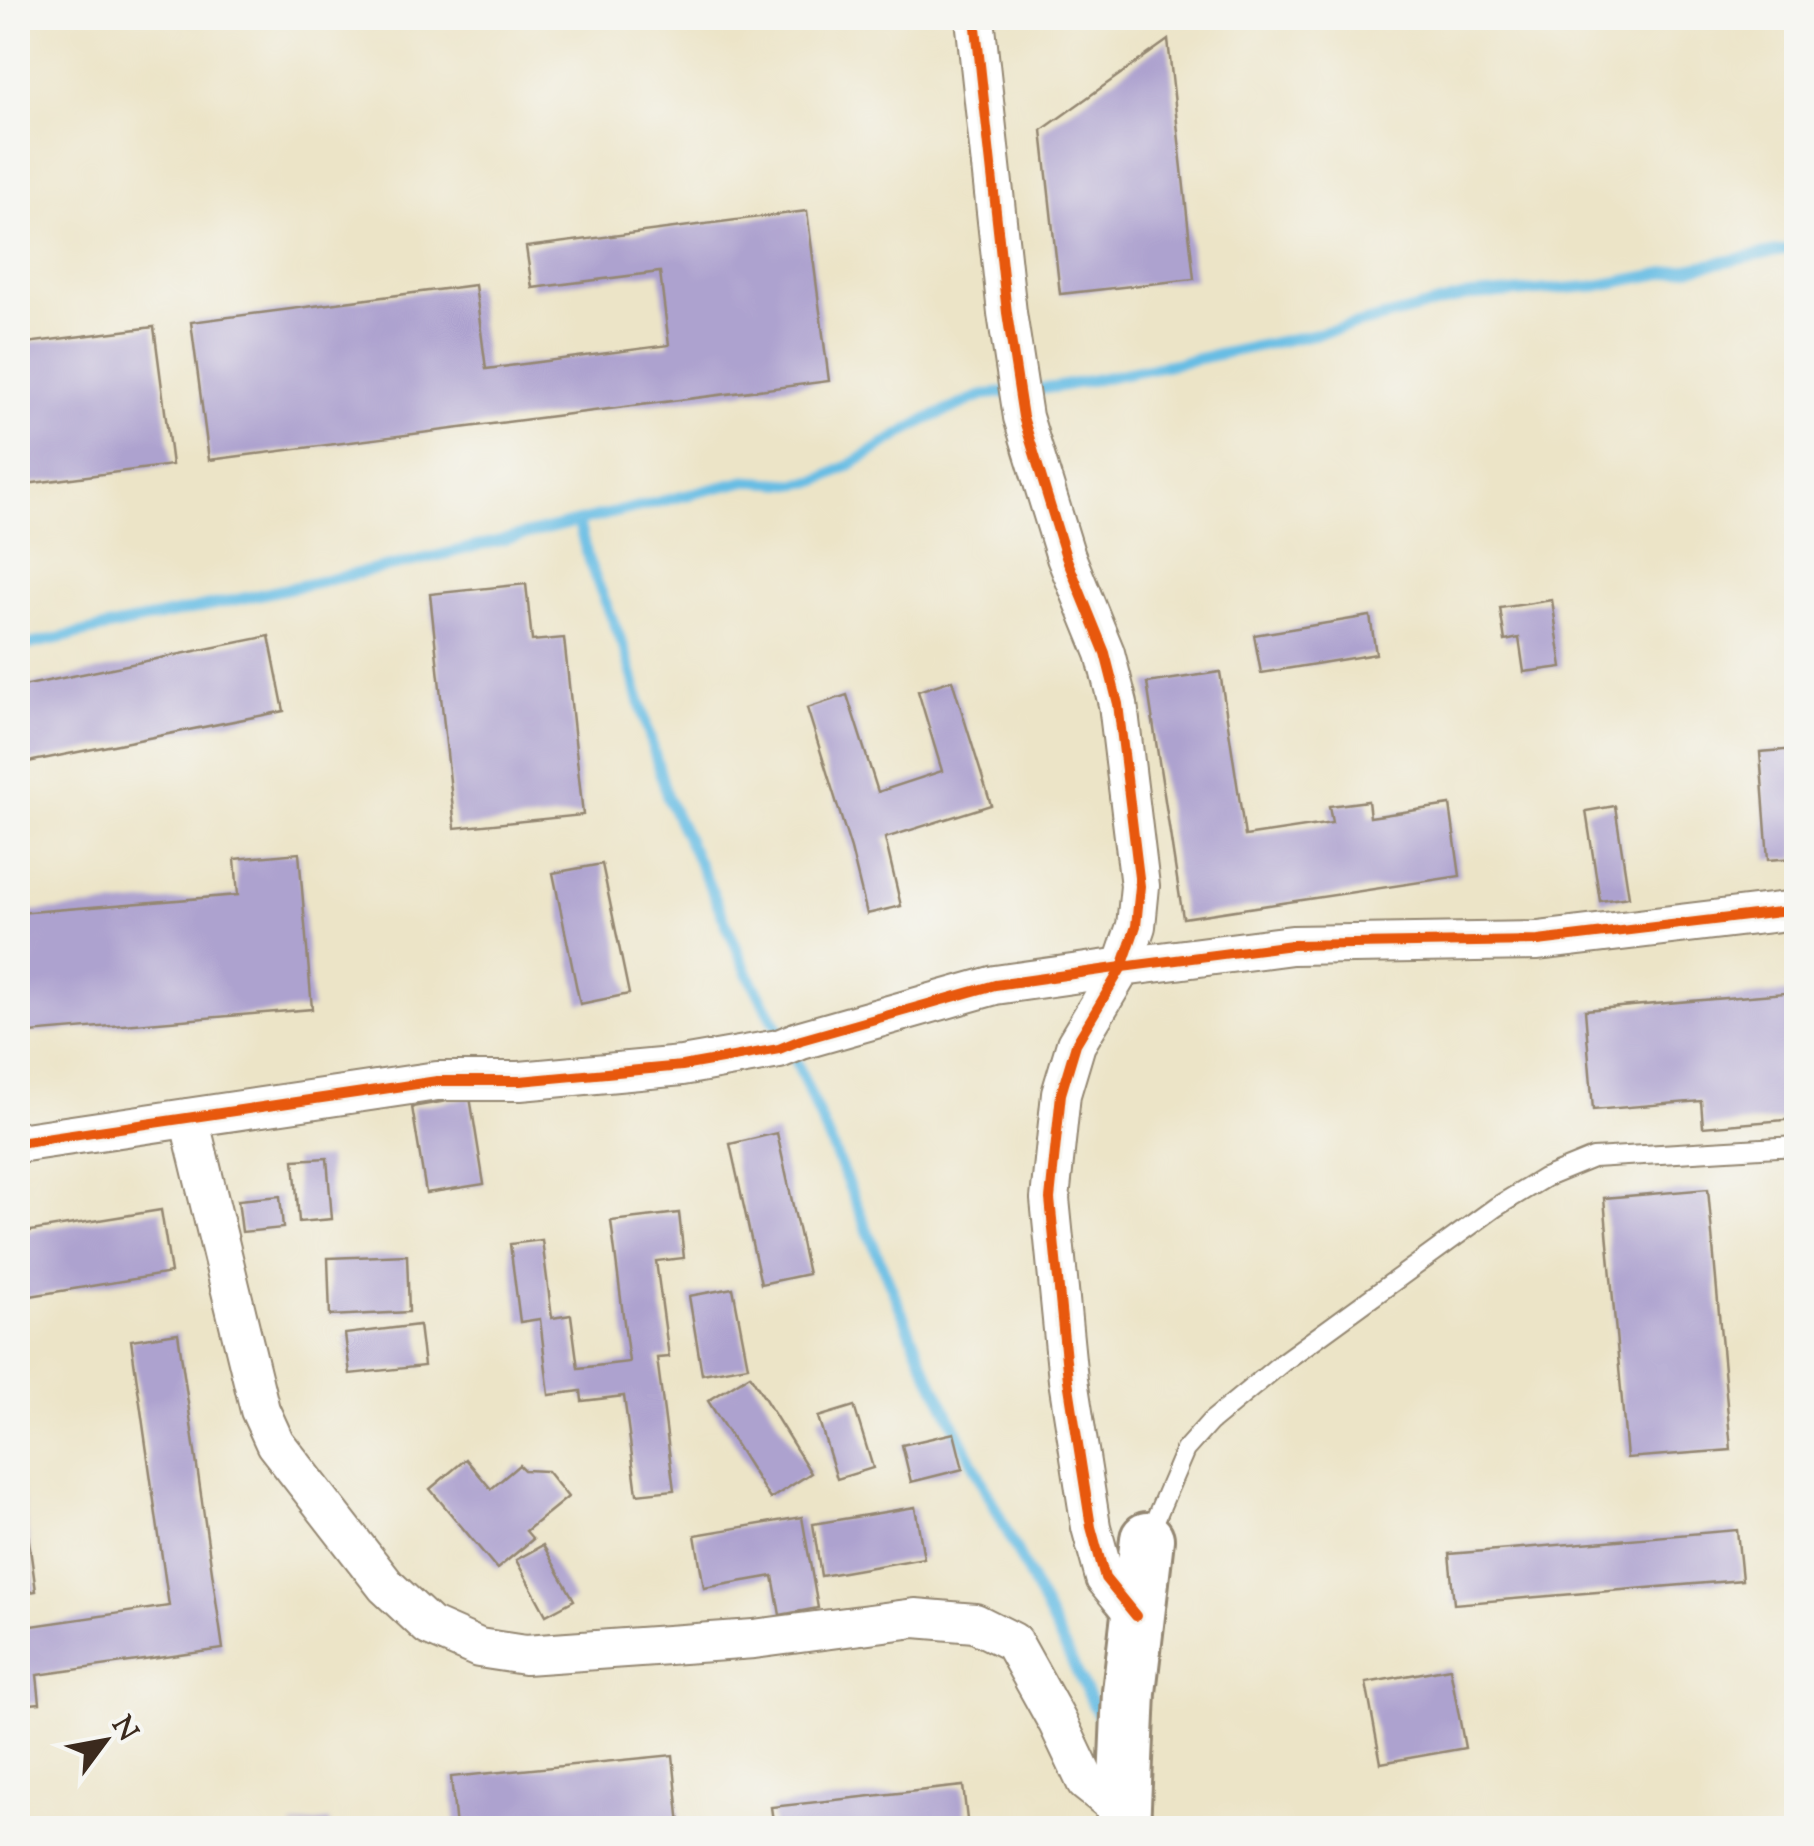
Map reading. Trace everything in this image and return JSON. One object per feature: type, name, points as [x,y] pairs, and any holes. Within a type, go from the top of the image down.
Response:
[{"type":"street","points":[[976,18],[1023,417],[1066,557],[1105,654],[1118,704],[1140,886],[1136,926],[1122,967],[1076,1044],[1061,1094],[1050,1199],[1068,1380],[1091,1528],[1105,1578],[1136,1616]]},
{"type":"street","points":[[18,1143],[437,1082],[520,1081],[682,1066],[790,1044],[995,985],[1122,967],[1292,946],[1538,941],[1796,910]]},
{"type":"street","points":[[189,1118],[260,1410],[275,1442],[386,1586],[428,1626],[479,1648],[525,1655],[754,1639],[915,1618],[976,1623],[1013,1642],[1086,1782],[1123,1820]]},
{"type":"street","points":[[1123,1820],[1129,1692],[1147,1539]]},
{"type":"lane","points":[[1147,1539],[1184,1450],[1210,1422],[1283,1362],[1496,1206],[1544,1178],[1593,1158],[1796,1146]]},
{"type":"building","points":[[1168,40],[1194,279],[1060,294],[1042,130]]},
{"type":"building","points":[[807,211],[829,381],[209,460],[191,322],[475,285],[486,369],[669,345],[660,272],[532,288],[526,247]]},
{"type":"building","points":[[154,327],[172,465],[18,485],[18,344]]},
{"type":"building","points":[[526,584],[532,641],[564,638],[583,815],[455,828],[430,594]]},
{"type":"building","points":[[1552,600],[1562,667],[1524,672],[1519,638],[1505,641],[1500,608]]},
{"type":"building","points":[[1370,616],[1376,654],[1261,673],[1254,635]]},
{"type":"building","points":[[269,636],[284,711],[18,764],[18,687]]},
{"type":"building","points":[[1220,672],[1245,836],[1332,823],[1329,806],[1368,801],[1370,817],[1450,805],[1460,876],[1183,918],[1147,683]]},
{"type":"building","points":[[952,680],[991,805],[885,838],[901,906],[867,914],[807,708],[847,695],[878,792],[942,771],[918,691]]},
{"type":"building","points":[[1796,749],[1796,858],[1768,860],[1760,752]]},
{"type":"building","points":[[1615,806],[1629,897],[1600,901],[1586,811]]},
{"type":"building","points":[[299,853],[312,1009],[18,1034],[18,913],[238,895],[235,859]]},
{"type":"building","points":[[602,864],[629,994],[580,1004],[553,873]]},
{"type":"building","points":[[1796,992],[1796,1119],[1703,1127],[1701,1101],[1593,1110],[1585,1010]]},
{"type":"building","points":[[470,1097],[484,1184],[426,1193],[412,1107]]},
{"type":"building","points":[[777,1133],[808,1274],[761,1284],[730,1144]]},
{"type":"building","points":[[327,1158],[332,1219],[299,1222],[294,1160]]},
{"type":"building","points":[[1708,1189],[1731,1450],[1627,1458],[1604,1198]]},
{"type":"building","points":[[280,1196],[283,1228],[242,1232],[238,1200]]},
{"type":"building","points":[[161,1210],[171,1273],[18,1298],[18,1233]]},
{"type":"building","points":[[679,1213],[684,1258],[656,1261],[669,1357],[657,1358],[674,1490],[637,1494],[624,1396],[582,1401],[581,1391],[549,1395],[540,1319],[520,1322],[510,1244],[542,1240],[552,1318],[571,1315],[578,1368],[629,1362],[611,1221]]},
{"type":"building","points":[[407,1255],[409,1312],[330,1316],[328,1258]]},
{"type":"building","points":[[733,1288],[748,1366],[702,1374],[689,1296]]},
{"type":"building","points":[[419,1325],[424,1366],[350,1374],[345,1334]]},
{"type":"building","points":[[178,1333],[223,1649],[37,1675],[40,1703],[18,1705],[18,1628],[169,1606],[131,1340]]},
{"type":"building","points":[[750,1375],[811,1473],[770,1499],[708,1401]]},
{"type":"building","points":[[854,1406],[873,1468],[837,1479],[818,1417]]},
{"type":"building","points":[[954,1433],[963,1469],[911,1482],[902,1445]]},
{"type":"building","points":[[466,1459],[491,1489],[519,1465],[524,1470],[547,1471],[568,1497],[526,1531],[533,1539],[497,1569],[430,1489]]},
{"type":"building","points":[[18,1477],[36,1591],[18,1594]]},
{"type":"building","points":[[915,1507],[924,1558],[821,1576],[813,1524]]},
{"type":"building","points":[[802,1517],[818,1608],[780,1615],[773,1576],[704,1588],[695,1535]]},
{"type":"building","points":[[1737,1530],[1742,1580],[1454,1604],[1449,1554]]},
{"type":"building","points":[[543,1545],[574,1600],[546,1615],[516,1560]]},
{"type":"building","points":[[1450,1668],[1465,1748],[1381,1763],[1366,1683]]},
{"type":"building","points":[[673,1755],[680,1826],[456,1828],[451,1777]]},
{"type":"building","points":[[963,1786],[968,1828],[774,1828],[771,1807]]},
{"type":"building","points":[[329,1821],[330,1828],[292,1828],[292,1826]]},
{"type":"waterway","points":[[18,647],[424,559],[745,481],[817,481],[923,421],[983,395],[1057,387],[1177,363],[1339,329],[1468,296],[1596,286],[1796,248]]},
{"type":"waterway","points":[[578,522],[589,562],[625,650],[667,797],[747,972],[797,1063],[922,1360],[1104,1727]]},
{"type":"cycle path","points":[[975,18],[1007,313],[1023,417],[1066,557],[1105,653],[1118,704],[1140,886],[1136,926],[1122,967],[1076,1044],[1061,1094],[1050,1199],[1068,1380],[1091,1527],[1105,1578],[1136,1616]]},
{"type":"cycle path","points":[[18,1143],[437,1081],[520,1081],[682,1066],[779,1049],[995,985],[1122,967],[1292,945],[1538,941],[1796,910]]}]
